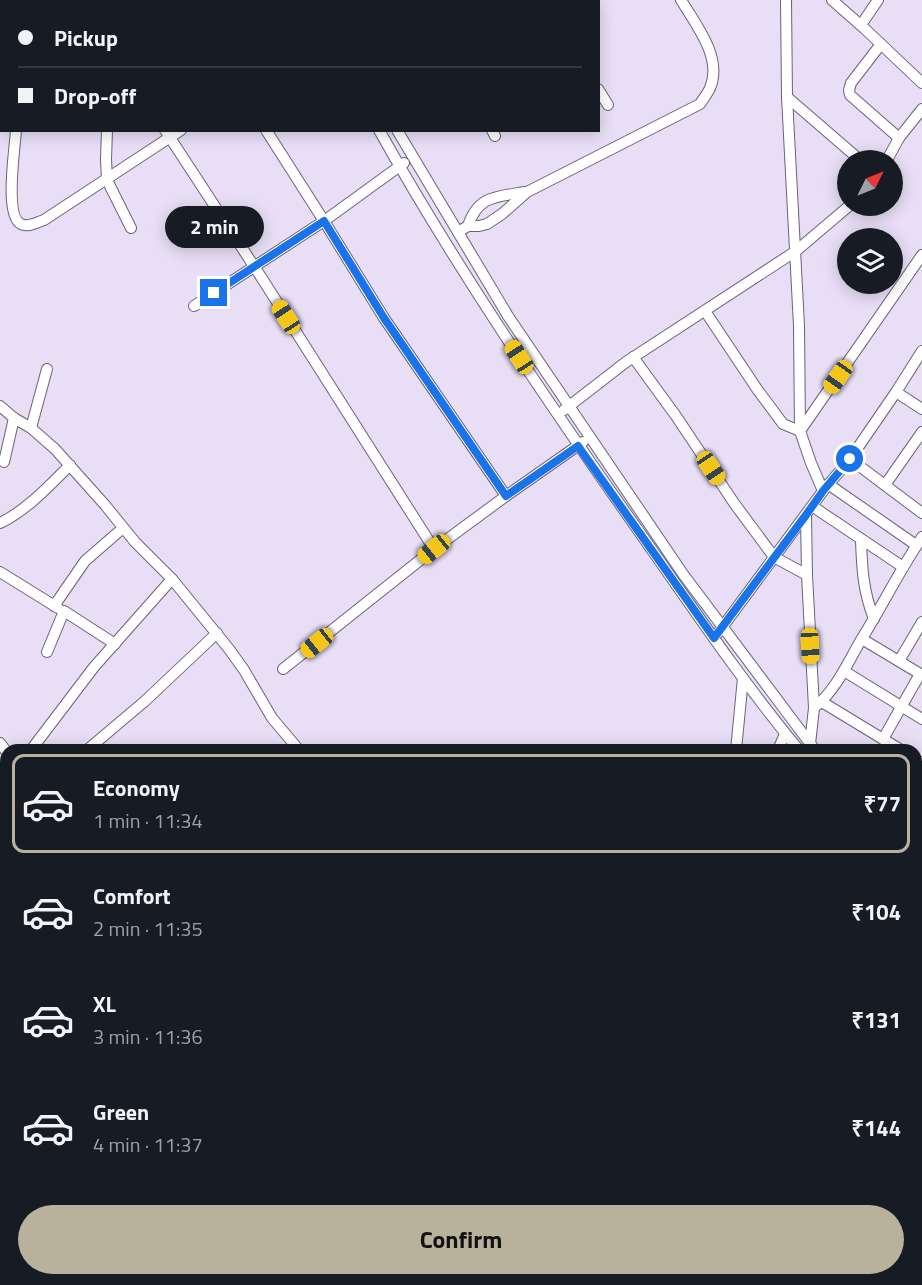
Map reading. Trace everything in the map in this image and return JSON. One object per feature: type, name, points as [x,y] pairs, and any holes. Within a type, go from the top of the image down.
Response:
[{"type":"street","points":[[458,232],[468,226],[487,224],[527,192],[700,104],[711,87],[713,71],[711,54],[681,0]]},
{"type":"street","points":[[786,0],[787,96],[799,326],[800,431],[811,463],[825,488],[919,541],[844,671],[818,705]]},
{"type":"street","points":[[832,0],[922,83]]},
{"type":"street","points":[[861,25],[878,0]]},
{"type":"street","points":[[881,44],[851,83],[849,90],[850,95],[899,138]]},
{"type":"street","points":[[600,92],[608,105]]},
{"type":"street","points":[[787,96],[849,150]]},
{"type":"street","points":[[893,150],[899,138],[922,109]]},
{"type":"street","points":[[16,132],[11,183],[12,198],[14,213],[18,222],[24,226],[44,220],[107,180],[168,134],[434,549]]},
{"type":"street","points":[[107,132],[107,180],[131,228]]},
{"type":"street","points":[[267,132],[384,318],[506,496]]},
{"type":"street","points":[[381,132],[445,243],[578,446],[714,638],[794,744]]},
{"type":"street","points":[[398,132],[508,316],[682,574],[810,744]]},
{"type":"street","points":[[194,306],[324,221],[412,157]]},
{"type":"street","points":[[468,226],[472,214],[486,200],[527,192]]},
{"type":"street","points":[[0,195],[12,198]]},
{"type":"street","points":[[558,415],[633,357],[796,251],[837,216]]},
{"type":"street","points":[[800,431],[922,255]]},
{"type":"street","points":[[705,310],[783,424],[800,431]]},
{"type":"street","points":[[714,638],[825,488],[850,459],[922,351]]},
{"type":"street","points":[[633,357],[774,557],[807,575]]},
{"type":"street","points":[[31,428],[47,369]]},
{"type":"street","points":[[896,392],[922,409]]},
{"type":"street","points":[[0,406],[55,449],[123,528],[172,579],[217,633],[244,670],[272,718],[294,744]]},
{"type":"street","points":[[4,462],[14,418]]},
{"type":"street","points":[[885,485],[922,432]]},
{"type":"street","points":[[283,669],[434,549],[591,437]]},
{"type":"street","points":[[850,459],[922,513]]},
{"type":"street","points":[[0,523],[44,491],[70,465]]},
{"type":"street","points":[[809,510],[903,567]]},
{"type":"street","points":[[809,510],[807,575],[818,705],[812,744]]},
{"type":"street","points":[[48,652],[59,609],[85,561],[123,528]]},
{"type":"street","points":[[861,540],[864,584],[874,619]]},
{"type":"street","points":[[0,572],[115,644]]},
{"type":"street","points":[[35,744],[93,667],[172,579]]},
{"type":"street","points":[[899,661],[922,622]]},
{"type":"street","points":[[94,744],[145,701],[217,633]]},
{"type":"street","points":[[862,639],[921,675],[883,739]]},
{"type":"street","points":[[844,671],[922,719]]},
{"type":"street","points":[[737,744],[743,678]]},
{"type":"street","points":[[818,705],[891,744]]},
{"type":"street","points":[[781,744],[785,734]]},
{"type":"route","points":[[214,293],[324,221],[384,318],[506,496],[578,446],[714,638],[828,484],[850,459]]}]
